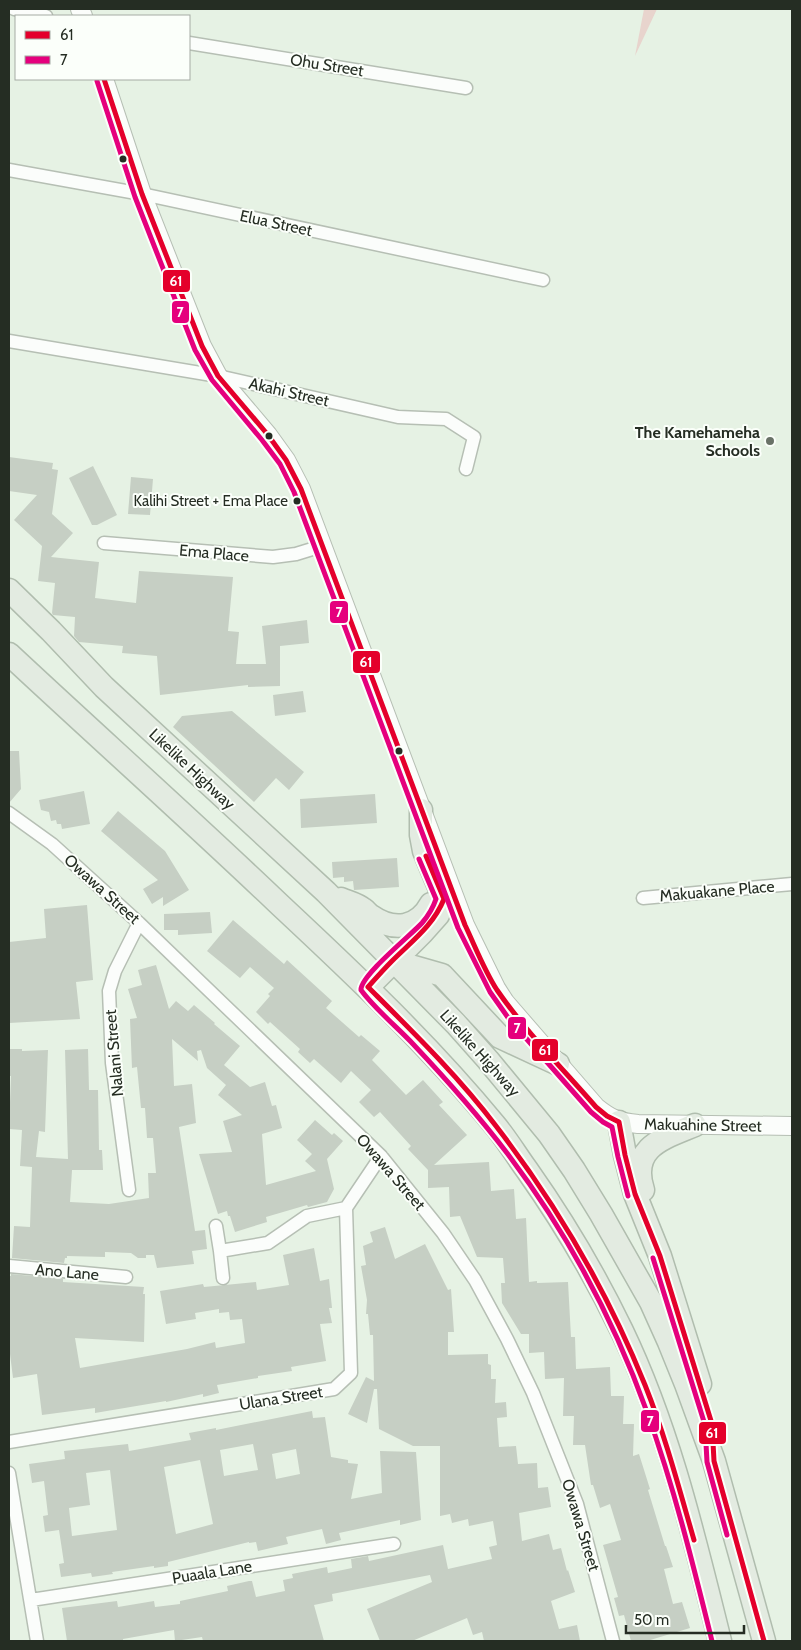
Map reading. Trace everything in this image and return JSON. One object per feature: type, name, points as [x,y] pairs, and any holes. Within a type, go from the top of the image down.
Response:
[{"type":"highway","name":"Likelike Highway","points":[[9,590],[104,687],[326,892],[456,1024],[549,1134],[574,1170],[650,1302],[686,1384],[714,1461],[764,1641]]},
{"type":"highway","points":[[9,654],[368,987],[431,1050],[496,1126],[554,1208],[601,1290],[623,1334],[662,1432],[697,1549],[720,1641]]},
{"type":"highway","points":[[326,892],[362,908],[382,922],[400,926],[416,922],[423,916],[431,905],[421,836],[421,810]]},
{"type":"highway","points":[[368,987],[426,928],[438,915],[441,908],[444,899],[424,851]]},
{"type":"highway","points":[[392,961],[442,975],[500,1037],[558,1064]]},
{"type":"highway","points":[[619,1122],[635,1194],[660,1256],[712,1424],[714,1461]]},
{"type":"highway","points":[[660,1256],[658,1238],[640,1181],[640,1164],[648,1150],[658,1140],[696,1125]]},
{"type":"street","points":[[14,9],[41,15]]},
{"type":"street","name":"Ohu Street","points":[[190,43],[466,88]]},
{"type":"street","name":"Makuahine Street","points":[[104,80],[142,194],[202,346],[218,376],[268,435],[286,460],[301,489],[465,925],[496,988],[515,1015],[596,1106],[607,1116],[619,1122],[638,1124],[792,1126]]},
{"type":"street","name":"Elua Street","points":[[9,170],[142,194],[543,280]]},
{"type":"street","name":"Akahi Street","points":[[9,341],[218,376],[398,418],[446,419],[474,437],[466,469]]},
{"type":"street","name":"Ema Place","points":[[104,543],[273,557],[296,554],[322,546]]},
{"type":"street","name":"Owawa Street","points":[[9,813],[52,844],[139,923],[381,1156],[443,1233],[475,1280],[534,1394],[576,1504],[613,1641]]},
{"type":"street","name":"Makuakane Place","points":[[643,898],[792,884]]},
{"type":"street","name":"Nalani Street","points":[[129,1190],[112,1064],[109,991],[115,971],[139,923]]},
{"type":"street","points":[[220,1251],[268,1243],[307,1216],[346,1208],[381,1156]]},
{"type":"street","name":"Ulana Street","points":[[9,1442],[334,1389],[351,1373],[346,1208]]},
{"type":"street","points":[[216,1226],[223,1278]]},
{"type":"street","name":"Ano Lane","points":[[9,1266],[126,1277]]},
{"type":"street","points":[[9,1473],[37,1641]]},
{"type":"street","name":"Puaala Lane","points":[[31,1600],[394,1544]]},
{"type":"shaded area","points":[[644,9],[657,9],[635,56]]},
{"type":"building","points":[[9,457],[53,463],[52,469],[58,470],[52,514],[73,533],[51,557],[99,562],[95,598],[136,603],[139,571],[233,577],[228,631],[239,632],[236,664],[266,664],[262,626],[307,620],[309,643],[280,646],[280,686],[248,687],[248,685],[160,695],[157,656],[122,653],[123,646],[79,642],[74,636],[75,617],[53,615],[52,613],[55,583],[38,581],[42,546],[14,520],[37,495],[9,491]]},
{"type":"building","points":[[93,466],[117,515],[97,525],[92,525],[69,478]]},
{"type":"building","points":[[131,477],[153,479],[150,515],[128,514]]},
{"type":"building","points":[[303,691],[306,712],[275,716],[273,695]]},
{"type":"building","points":[[232,711],[304,772],[289,790],[276,778],[254,802],[173,727],[182,716]]},
{"type":"building","points":[[9,751],[19,751],[21,789],[9,803]]},
{"type":"building","points":[[84,791],[90,824],[62,829],[61,824],[57,824],[56,820],[51,821],[49,812],[41,810],[39,800]]},
{"type":"building","points":[[375,794],[377,823],[301,828],[300,799]]},
{"type":"building","points":[[118,811],[165,851],[189,890],[163,906],[163,897],[152,904],[143,889],[158,880],[101,831]]},
{"type":"building","points":[[397,858],[399,887],[354,890],[353,881],[344,882],[344,877],[333,878],[332,862]]},
{"type":"building","points":[[87,905],[93,980],[76,982],[80,1019],[9,1023],[9,942],[46,938],[44,909]]},
{"type":"building","points":[[210,912],[212,933],[178,935],[178,930],[164,930],[164,914]]},
{"type":"building","points":[[233,920],[284,964],[287,960],[332,1001],[326,1008],[359,1037],[361,1035],[380,1051],[372,1060],[406,1095],[423,1080],[443,1102],[439,1105],[467,1135],[434,1165],[489,1162],[491,1191],[514,1189],[516,1219],[526,1218],[529,1282],[568,1282],[571,1337],[575,1337],[576,1369],[610,1367],[611,1396],[624,1396],[623,1424],[634,1424],[633,1456],[639,1454],[650,1489],[648,1490],[673,1567],[664,1569],[673,1604],[682,1602],[690,1628],[647,1641],[631,1641],[624,1615],[619,1616],[614,1598],[618,1597],[603,1545],[621,1540],[610,1504],[600,1508],[593,1485],[591,1485],[585,1445],[573,1445],[574,1416],[563,1416],[564,1378],[545,1379],[544,1352],[529,1353],[529,1334],[521,1334],[502,1303],[501,1283],[505,1283],[503,1258],[477,1257],[460,1216],[450,1217],[449,1187],[428,1188],[428,1170],[408,1149],[411,1146],[380,1112],[374,1117],[359,1102],[371,1090],[351,1071],[341,1083],[314,1059],[310,1063],[298,1052],[300,1049],[256,1012],[270,996],[268,994],[274,988],[250,967],[240,978],[207,951]]},
{"type":"building","points":[[156,965],[169,1009],[176,1001],[188,1011],[194,1005],[240,1046],[224,1065],[250,1087],[265,1082],[272,1106],[276,1105],[282,1128],[262,1134],[266,1185],[316,1171],[305,1161],[312,1154],[297,1140],[315,1120],[332,1135],[334,1133],[343,1141],[327,1159],[334,1189],[327,1202],[308,1207],[307,1205],[266,1217],[267,1222],[235,1232],[227,1211],[218,1214],[199,1154],[232,1152],[223,1121],[242,1115],[218,1095],[226,1085],[207,1068],[201,1050],[197,1051],[198,1061],[172,1039],[174,1086],[192,1084],[196,1123],[179,1127],[195,1231],[205,1230],[207,1249],[192,1251],[194,1264],[157,1268],[154,1255],[138,1258],[131,1253],[105,1252],[105,1257],[67,1256],[64,1263],[12,1258],[14,1226],[30,1227],[32,1167],[20,1166],[22,1130],[9,1129],[11,1076],[9,1076],[9,1049],[22,1049],[22,1051],[48,1050],[45,1132],[39,1131],[36,1157],[68,1159],[65,1050],[88,1049],[89,1090],[98,1090],[99,1150],[102,1150],[103,1170],[72,1170],[70,1202],[109,1204],[149,1198],[148,1173],[156,1173],[153,1138],[147,1138],[145,1108],[141,1108],[137,1067],[132,1068],[130,1019],[137,1018],[128,989],[142,985],[138,970]]},
{"type":"building","points":[[385,1227],[395,1259],[425,1244],[448,1290],[451,1289],[454,1332],[448,1332],[448,1355],[488,1354],[488,1364],[491,1365],[491,1379],[496,1379],[495,1403],[506,1402],[507,1417],[497,1418],[499,1447],[516,1446],[518,1464],[537,1463],[538,1488],[548,1487],[551,1507],[519,1513],[522,1541],[549,1534],[553,1550],[561,1548],[575,1592],[551,1601],[559,1629],[577,1625],[580,1641],[484,1641],[482,1632],[473,1635],[467,1618],[412,1641],[380,1641],[367,1609],[432,1582],[430,1575],[332,1594],[333,1601],[314,1605],[324,1641],[203,1641],[202,1637],[175,1641],[174,1630],[123,1639],[123,1641],[67,1641],[62,1608],[117,1601],[118,1607],[154,1601],[155,1607],[180,1604],[180,1601],[228,1591],[227,1586],[249,1581],[252,1581],[256,1597],[285,1591],[283,1580],[293,1578],[292,1574],[327,1567],[328,1573],[352,1568],[351,1559],[368,1556],[369,1561],[443,1545],[448,1569],[492,1559],[489,1547],[497,1545],[493,1521],[469,1526],[468,1519],[452,1523],[450,1514],[440,1516],[440,1446],[413,1446],[379,1429],[377,1389],[374,1389],[367,1423],[348,1414],[366,1377],[374,1381],[373,1335],[370,1335],[368,1314],[366,1314],[367,1300],[361,1266],[366,1265],[363,1246],[373,1242],[370,1232]]},
{"type":"building","points":[[314,1248],[320,1281],[329,1279],[332,1308],[329,1308],[332,1323],[320,1324],[326,1361],[291,1367],[292,1371],[217,1385],[219,1393],[203,1397],[203,1394],[95,1413],[95,1408],[42,1415],[37,1374],[13,1378],[9,1346],[9,1276],[11,1274],[63,1279],[63,1282],[144,1287],[144,1342],[75,1338],[80,1368],[187,1349],[215,1342],[216,1348],[245,1343],[242,1319],[230,1320],[229,1312],[219,1313],[219,1309],[195,1313],[196,1319],[166,1324],[160,1291],[203,1284],[204,1287],[256,1282],[257,1290],[289,1285],[283,1255]]},
{"type":"building","points":[[312,1411],[313,1418],[325,1417],[331,1457],[348,1460],[348,1463],[358,1464],[351,1499],[382,1493],[380,1451],[416,1452],[421,1520],[400,1525],[400,1520],[339,1533],[341,1540],[326,1544],[322,1529],[286,1537],[288,1544],[258,1551],[256,1542],[249,1542],[168,1562],[168,1566],[112,1572],[113,1574],[92,1577],[91,1573],[61,1577],[59,1564],[64,1563],[59,1530],[45,1532],[43,1516],[48,1515],[44,1481],[32,1483],[29,1464],[65,1459],[64,1451],[128,1444],[129,1451],[191,1440],[189,1433],[216,1428],[216,1430]],"holes":[[[253,1444],[258,1470],[224,1476],[220,1450]],[[296,1449],[300,1474],[276,1479],[272,1454]],[[200,1460],[213,1524],[176,1534],[164,1467]],[[110,1470],[117,1530],[72,1536],[69,1508],[90,1505],[86,1473]]]},
{"type":"transit line","name":"61","points":[[104,80],[142,194],[202,346],[218,376],[268,435],[286,460],[301,489],[465,925],[484,966],[508,1006],[532,1035],[596,1107],[607,1116],[619,1122],[635,1194],[660,1256],[712,1424],[714,1461],[764,1641]]},
{"type":"transit line","name":"7","points":[[97,81],[135,197],[195,350],[212,380],[280,464],[294,492],[458,928],[490,992],[509,1019],[591,1112],[612,1127],[628,1196]]},
{"type":"transit line","name":"61","points":[[426,856],[444,899],[428,925],[368,987],[435,1055],[496,1126],[540,1187],[580,1251],[615,1317],[645,1385],[665,1442],[694,1540]]},
{"type":"transit line","name":"7","points":[[419,859],[436,899],[433,906],[422,923],[369,975],[361,990],[372,1004],[438,1070],[496,1139],[549,1213],[587,1277],[620,1344],[657,1440],[698,1583],[712,1641]]},
{"type":"transit line","name":"7","points":[[653,1258],[705,1425],[707,1462],[727,1535]]},
{"type":"place","name":"The Kamehameha Schools","points":[[770,441]]},
{"type":"place","name":"Kalihi Street + Ema Place","points":[[297,501]]}]
